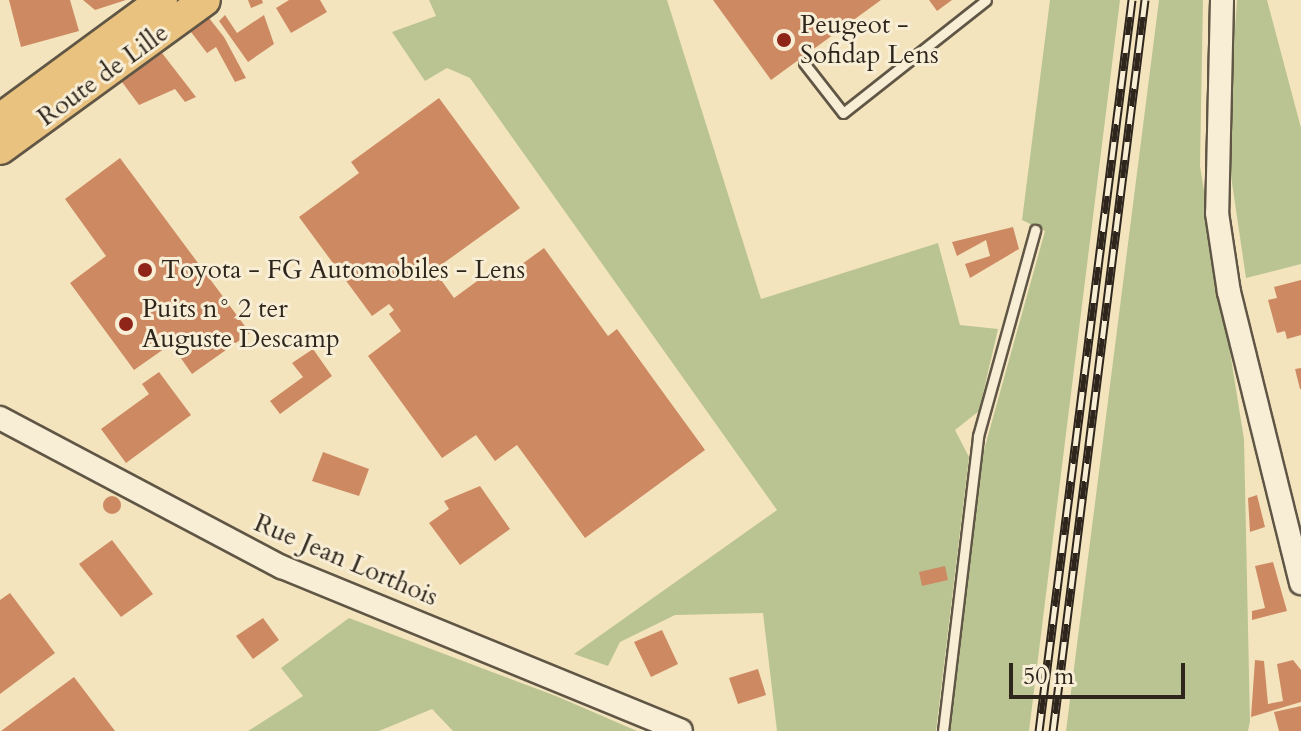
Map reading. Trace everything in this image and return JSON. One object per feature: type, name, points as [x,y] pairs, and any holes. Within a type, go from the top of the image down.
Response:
[{"type":"main road","name":"Route de Lille","points":[[0,119],[162,0]]},
{"type":"main road","name":"Route de Lille","points":[[0,149],[205,0]]},
{"type":"street","points":[[1222,0],[1217,213],[1229,292],[1301,583]]},
{"type":"street","name":"Rue Jean Lorthois","points":[[0,418],[282,567],[681,731]]},
{"type":"lane","points":[[91,83],[109,59],[187,0]]},
{"type":"lane","points":[[804,63],[843,113],[986,0]]},
{"type":"lane","points":[[0,136],[19,123],[28,99]]},
{"type":"lane","points":[[943,731],[978,436],[1035,230]]},
{"type":"green space","points":[[429,0],[667,0],[761,299],[938,243],[960,325],[998,329],[979,411],[955,430],[969,457],[936,731],[777,731],[763,613],[675,615],[620,642],[608,666],[574,654],[777,510],[470,78],[447,68],[425,81],[392,32],[436,16]]},
{"type":"green space","points":[[1050,0],[1120,0],[1029,731],[950,731],[982,457],[1045,231],[1022,220]]},
{"type":"green space","points":[[1159,0],[1203,0],[1200,166],[1244,439],[1250,721],[1248,731],[1066,731]]},
{"type":"green space","points":[[1237,0],[1267,0],[1301,128],[1301,264],[1246,278],[1227,149]]},
{"type":"green space","points":[[349,618],[556,696],[637,731],[453,731],[432,709],[379,731],[248,731],[303,696],[281,668]]},
{"type":"building","points":[[9,0],[70,0],[79,31],[21,47]]},
{"type":"building","points":[[83,0],[126,0],[95,10]]},
{"type":"building","points":[[248,0],[262,0],[263,3],[251,8]]},
{"type":"building","points":[[289,0],[320,0],[327,12],[291,33],[276,8]]},
{"type":"building","name":"Peugeot - Sofidap Lens","points":[[713,0],[881,0],[771,80]]},
{"type":"building","name":"Peugeot - Sofidap Lens","points":[[929,0],[952,0],[937,11]]},
{"type":"building","points":[[225,15],[237,33],[264,15],[274,44],[248,62],[219,21]]},
{"type":"building","points":[[209,18],[224,37],[246,78],[235,82],[216,47],[207,53],[191,32]]},
{"type":"building","points":[[162,53],[196,97],[185,102],[175,89],[139,105],[122,82]]},
{"type":"building","points":[[439,98],[520,208],[434,270],[454,298],[499,265],[507,275],[544,248],[608,336],[617,329],[705,450],[585,538],[517,445],[495,461],[476,435],[442,458],[368,356],[401,331],[389,314],[394,310],[389,304],[372,316],[299,217],[359,173],[351,162]]},
{"type":"building","name":"Toyota - FG Automobiles - Lens","points":[[120,158],[250,333],[192,374],[171,344],[134,370],[70,283],[106,256],[65,199]]},
{"type":"building","points":[[1013,227],[1019,249],[970,278],[965,264],[990,256],[986,240],[957,256],[952,242]]},
{"type":"building","points":[[1301,280],[1301,335],[1287,339],[1285,331],[1277,333],[1268,300],[1277,298],[1274,287]]},
{"type":"building","points":[[313,349],[332,376],[280,414],[270,401],[303,377],[292,363]]},
{"type":"building","points":[[1301,368],[1301,389],[1300,389],[1295,369]]},
{"type":"building","points":[[159,372],[191,415],[126,463],[101,429],[149,394],[142,384]]},
{"type":"building","points":[[323,452],[369,469],[359,496],[312,481]]},
{"type":"building","points":[[480,486],[510,529],[460,565],[429,523],[449,509],[444,501]]},
{"type":"building","points":[[1257,495],[1265,527],[1250,532],[1248,498]]},
{"type":"building","points":[[112,496],[121,505],[112,514],[103,505]]},
{"type":"building","points":[[112,540],[153,594],[121,617],[79,564]]},
{"type":"building","points":[[1273,562],[1287,611],[1252,620],[1252,611],[1265,608],[1255,566]]},
{"type":"building","points":[[945,566],[948,580],[922,586],[919,572]]},
{"type":"building","points":[[10,593],[55,653],[0,694],[0,600]]},
{"type":"building","points":[[263,618],[279,640],[253,659],[236,636]]},
{"type":"building","points":[[662,630],[678,664],[651,677],[634,642]]},
{"type":"building","points":[[1255,660],[1264,661],[1268,704],[1283,701],[1277,664],[1293,660],[1301,670],[1301,702],[1251,717]]},
{"type":"building","points":[[758,669],[766,695],[738,704],[729,678]]},
{"type":"building","points":[[74,677],[115,731],[1,731]]},
{"type":"building","points":[[1301,706],[1301,731],[1279,731],[1274,712]]},
{"type":"railway","points":[[1039,731],[1132,0]]},
{"type":"railway","points":[[1053,731],[1145,0]]},
{"type":"place","name":"Peugeot - Sofidap Lens","points":[[784,40]]},
{"type":"place","name":"Toyota - FG Automobiles - Lens","points":[[145,270]]},
{"type":"place","name":"Puits n° 2 ter Auguste Descamp","points":[[126,324]]}]
